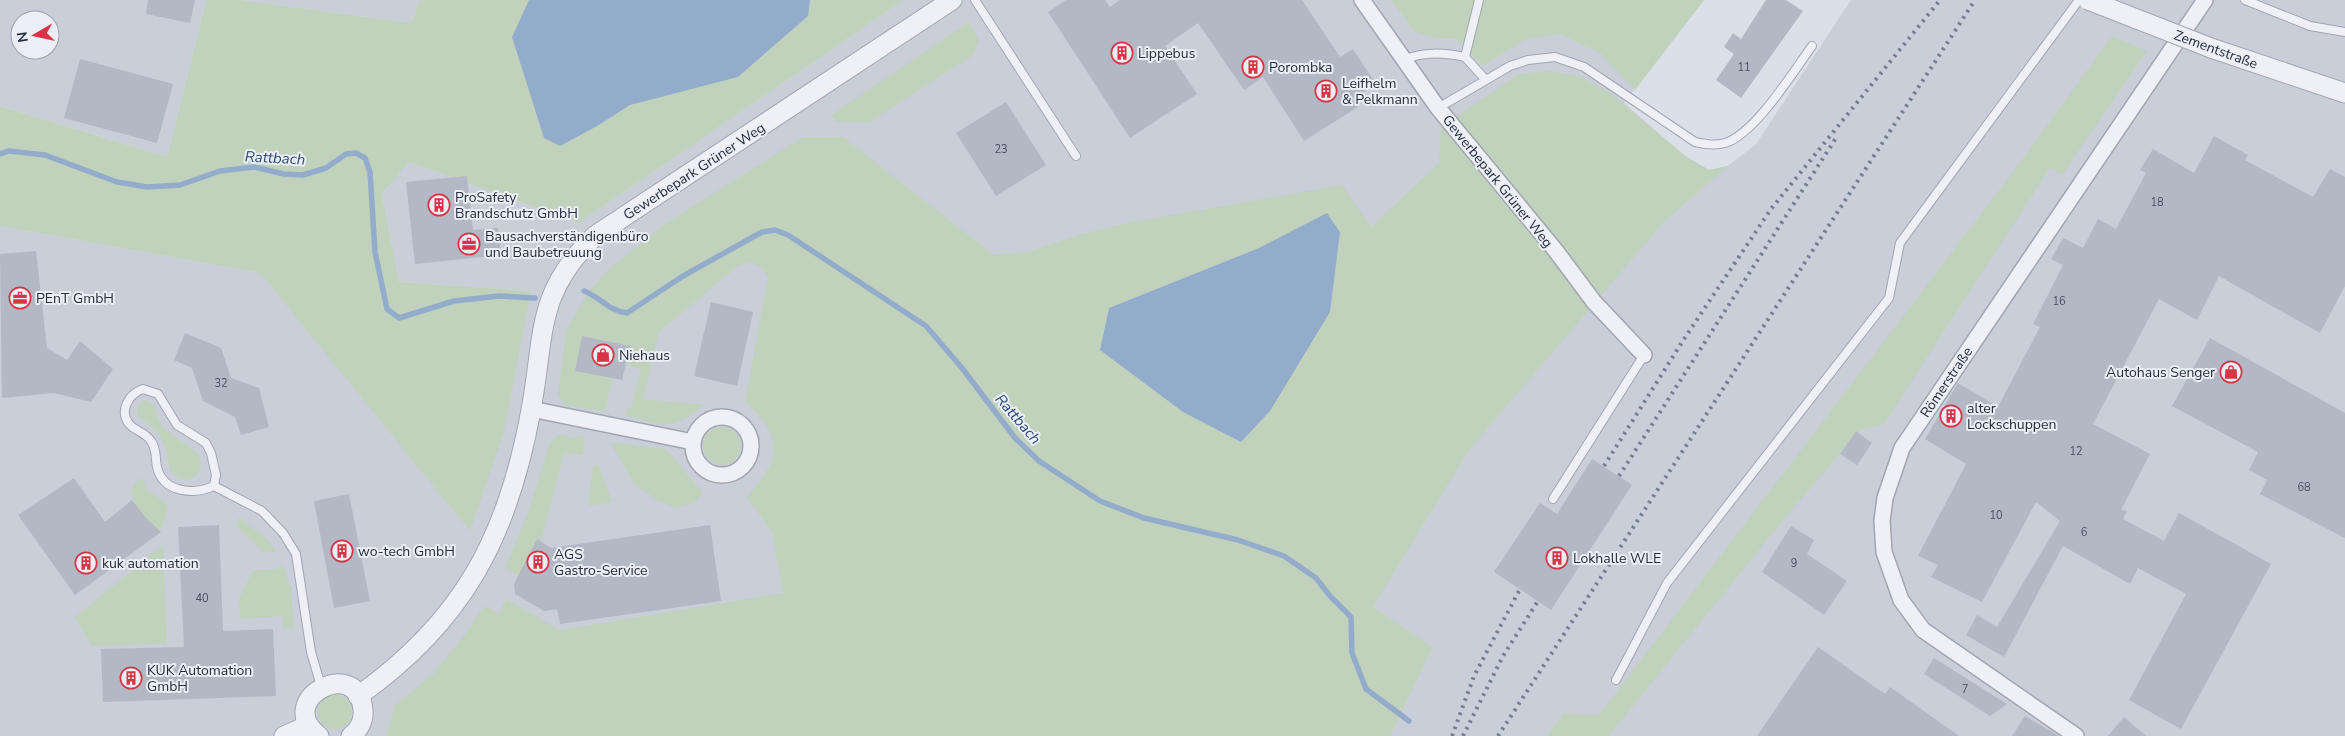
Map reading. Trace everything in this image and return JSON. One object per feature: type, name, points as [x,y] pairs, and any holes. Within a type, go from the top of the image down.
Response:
[{"type":"street","name":"Gewerbepark Grüner Weg","points":[[358,696],[385,677],[413,653],[448,615],[483,563],[518,470],[531,409],[542,328],[551,296],[562,273],[579,251],[596,235],[952,0]]},
{"type":"street","name":"Gewerbepark Grüner Weg","points":[[1362,0],[1438,108],[1556,251],[1594,302],[1644,355]]},
{"type":"street","name":"Zementstraße","points":[[2088,0],[2211,48],[2345,93]]},
{"type":"street","name":"Römerstraße","points":[[2076,736],[1923,630],[1901,600],[1884,552],[1882,521],[1885,498],[1902,448],[2205,0]]},
{"type":"street","points":[[531,409],[692,442]]},
{"type":"street","points":[[284,736],[314,730],[306,716],[310,697],[321,686],[334,684],[344,685],[358,696],[362,704],[363,720],[353,735]]},
{"type":"lane","points":[[975,0],[1076,156]]},
{"type":"lane","points":[[1465,57],[1480,0]]},
{"type":"lane","points":[[1616,680],[1668,583],[1889,298],[1900,243],[2079,0]]},
{"type":"lane","points":[[2245,0],[2310,26],[2345,32]]},
{"type":"lane","points":[[1438,108],[1510,66],[1528,60],[1555,57],[1569,60],[1584,67],[1695,142],[1712,145],[1733,140],[1753,125],[1812,46]]},
{"type":"lane","points":[[1404,60],[1418,54],[1448,54],[1465,57],[1485,79]]},
{"type":"lane","points":[[1553,499],[1644,355]]},
{"type":"lane","points":[[214,486],[216,475],[211,453],[206,443],[177,425],[162,398],[156,392],[144,389],[129,398],[126,404],[126,418],[130,424],[150,439],[155,447],[157,467],[167,483],[173,488],[186,491],[204,490],[214,486],[262,511],[284,533],[296,554],[311,652],[321,686]]},
{"type":"shaded area","points":[[0,0],[206,0],[167,157],[0,106]]},
{"type":"shaded area","points":[[242,0],[420,0],[411,23]]},
{"type":"shaded area","points":[[904,0],[1704,0],[1624,103],[1685,156],[1709,170],[1728,166],[1756,144],[1851,0],[2345,0],[2345,736],[1555,736],[1563,715],[1547,736],[0,736],[0,226],[260,273],[367,401],[531,291],[399,282],[382,194],[409,162],[579,223]]},
{"type":"green space","points":[[206,0],[242,0],[411,23],[420,0],[904,0],[579,223],[409,162],[382,194],[399,282],[531,291],[504,432],[470,531],[260,273],[0,226],[0,106],[167,157]]},
{"type":"green space","points":[[1391,0],[1704,0],[1635,90],[1600,53],[1560,34],[1526,39],[1483,66],[1455,38],[1435,38],[1415,32]]},
{"type":"green space","points":[[969,22],[979,41],[972,56],[868,123],[836,122],[831,115]]},
{"type":"green space","points":[[2112,36],[2147,51],[2062,175],[2050,168],[1884,424],[1856,432],[1609,736],[1547,736],[1563,714],[1599,715],[2016,168]]},
{"type":"green space","points":[[1548,71],[1579,76],[1609,92],[1685,156],[1709,170],[1728,166],[1663,223],[1469,450],[1373,607],[1433,647],[1390,736],[387,736],[395,705],[434,673],[466,633],[484,606],[499,614],[506,599],[560,630],[783,593],[772,532],[747,498],[771,463],[773,451],[771,434],[763,420],[745,402],[768,276],[760,267],[750,262],[738,266],[659,332],[643,399],[704,405],[693,414],[683,420],[667,424],[659,424],[626,416],[627,408],[631,409],[641,369],[626,365],[629,346],[583,336],[575,371],[612,378],[605,412],[564,405],[558,395],[566,330],[586,296],[607,271],[663,225],[803,137],[843,137],[994,255],[1027,252],[1082,234],[1127,223],[1342,185],[1371,227],[1439,163],[1441,127],[1519,74]]},
{"type":"green space","points":[[146,400],[155,406],[161,424],[166,430],[199,455],[200,468],[192,479],[181,480],[170,472],[166,450],[159,434],[137,415],[137,405]]},
{"type":"green space","points":[[722,427],[735,433],[741,446],[735,459],[722,465],[709,459],[703,446],[709,433]]},
{"type":"green space","points":[[560,434],[570,437],[585,436],[583,455],[564,453],[541,542],[518,576],[505,567],[529,510],[550,442]]},
{"type":"green space","points":[[610,442],[666,449],[703,493],[694,503],[676,508],[657,500],[634,484]]},
{"type":"green space","points":[[599,465],[612,502],[588,506],[593,466]]},
{"type":"green space","points":[[140,479],[144,479],[146,489],[168,504],[163,526],[159,530],[137,507],[131,493],[134,484]]},
{"type":"green space","points":[[239,517],[268,540],[276,551],[263,552],[237,527]]},
{"type":"green space","points":[[163,545],[167,644],[91,646],[75,617]]},
{"type":"green space","points":[[283,565],[291,588],[294,629],[283,628],[282,616],[240,619],[239,598],[253,570],[277,569]]},
{"type":"green space","points":[[335,695],[342,696],[347,700],[351,705],[351,719],[347,724],[342,728],[335,729],[328,728],[323,724],[319,719],[318,712],[319,705],[323,700],[328,696]]},
{"type":"water","points":[[529,0],[810,0],[808,16],[738,77],[630,105],[560,146],[544,138],[512,37]]},
{"type":"water","points":[[1327,213],[1340,232],[1330,312],[1270,411],[1241,442],[1183,412],[1100,350],[1109,308],[1259,248]]},
{"type":"building","points":[[148,0],[195,0],[190,23],[146,14]]},
{"type":"building","points":[[1066,0],[1105,0],[1110,7],[1120,0],[1302,0],[1340,57],[1353,49],[1376,84],[1353,99],[1358,107],[1304,141],[1263,77],[1244,90],[1198,23],[1165,46],[1197,94],[1130,138],[1048,12]]},
{"type":"building","points":[[1766,0],[1786,0],[1803,11],[1741,98],[1716,80],[1734,54],[1724,47],[1733,33],[1741,39]]},
{"type":"building","points":[[80,59],[173,84],[157,143],[64,118]]},
{"type":"building","points":[[1006,102],[1046,165],[996,196],[956,133]]},
{"type":"building","points":[[2214,136],[2248,155],[2245,160],[2313,197],[2330,169],[2345,177],[2345,286],[2320,333],[2219,276],[2197,320],[2159,299],[2093,424],[2150,454],[2121,510],[2127,511],[2123,519],[2164,541],[2179,513],[2271,564],[2181,729],[2129,700],[2186,594],[2138,568],[2130,584],[2063,546],[2004,657],[1966,635],[1977,615],[1997,627],[2060,521],[2036,502],[1982,602],[1931,577],[1938,565],[1918,556],[1966,464],[1925,439],[1958,383],[1998,407],[2040,327],[2033,324],[2063,265],[2051,259],[2063,238],[2083,248],[2098,219],[2116,229],[2146,173],[2140,170],[2153,149],[2194,173]]},
{"type":"building","name":"ProSafety Brandschutz GmbH","points":[[467,176],[473,230],[498,228],[501,255],[415,264],[406,182]]},
{"type":"building","name":"PEnT GmbH","points":[[36,251],[47,348],[67,360],[80,341],[113,369],[91,402],[54,393],[2,398],[0,254]]},
{"type":"building","points":[[711,302],[753,312],[737,386],[694,376]]},
{"type":"building","points":[[185,333],[221,348],[231,378],[259,388],[269,427],[241,435],[235,417],[203,401],[192,368],[174,360]]},
{"type":"building","name":"Niehaus","points":[[582,336],[630,346],[622,380],[575,371]]},
{"type":"building","name":"Autohaus Senger","points":[[2210,338],[2345,413],[2345,538],[2260,494],[2267,480],[2249,470],[2258,452],[2172,406]]},
{"type":"building","points":[[1856,431],[1872,443],[1857,465],[1840,454]]},
{"type":"building","points":[[1592,459],[1632,485],[1551,610],[1494,572],[1540,503],[1557,514]]},
{"type":"building","name":"kuk automation","points":[[74,478],[105,522],[132,500],[145,517],[161,532],[75,595],[18,515]]},
{"type":"building","name":"wo-tech GmbH","points":[[349,494],[370,601],[334,608],[314,501]]},
{"type":"building","points":[[219,525],[223,631],[273,629],[276,696],[103,702],[101,649],[184,647],[178,527]]},
{"type":"building","points":[[710,525],[721,601],[560,624],[557,609],[544,611],[515,594],[514,584],[537,539],[551,548]]},
{"type":"building","points":[[1791,526],[1814,540],[1807,554],[1847,581],[1824,615],[1762,572]]},
{"type":"building","points":[[1818,647],[1885,694],[1890,687],[1959,736],[1757,736]]},
{"type":"building","points":[[1934,658],[2007,704],[1990,716],[1924,674]]},
{"type":"building","points":[[2025,716],[2059,736],[2012,736]]},
{"type":"building","points":[[2124,717],[2146,736],[2108,736]]},
{"type":"waterway","name":"Rattbach","points":[[0,154],[9,151],[45,155],[117,182],[147,187],[180,185],[220,171],[254,167],[284,174],[303,175],[326,168],[346,154],[356,153],[365,158],[370,172],[375,252],[387,309],[399,318],[454,301],[499,296],[535,298]]},
{"type":"waterway","name":"Rattbach","points":[[584,291],[609,307],[627,313],[683,276],[762,232],[775,230],[788,235],[926,326],[962,368],[1015,438],[1039,461],[1100,501],[1144,518],[1238,540],[1284,556],[1316,578],[1330,596],[1351,617],[1352,653],[1366,689],[1409,721]]},
{"type":"railway","points":[[1604,466],[1684,339],[1771,209],[1940,0]]},
{"type":"railway","points":[[1498,736],[1975,0]]},
{"type":"railway","points":[[1619,476],[1836,138]]},
{"type":"railway","points":[[1452,736],[1474,676],[1520,589]]},
{"type":"railway","points":[[1463,736],[1503,656],[1538,601]]},
{"type":"place","name":"Lippebus","points":[[1122,53]]},
{"type":"place","name":"Porombka","points":[[1253,67]]},
{"type":"place","name":"Leifhelm & Pelkmann","points":[[1326,91]]},
{"type":"place","name":"ProSafety Brandschutz GmbH","points":[[439,205]]},
{"type":"place","name":"Bausachverständigenbüro und Baubetreuung","points":[[469,244]]},
{"type":"place","name":"PEnT GmbH","points":[[20,298]]},
{"type":"place","name":"Niehaus","points":[[603,355]]},
{"type":"place","name":"Autohaus Senger","points":[[2231,372]]},
{"type":"place","name":"alter Lockschuppen","points":[[1951,416]]},
{"type":"place","name":"wo-tech GmbH","points":[[342,551]]},
{"type":"place","name":"Lokhalle WLE","points":[[1557,558]]},
{"type":"place","name":"AGS Gastro-Service","points":[[538,562]]},
{"type":"place","name":"kuk automation","points":[[86,563]]},
{"type":"place","name":"KUK Automation GmbH","points":[[131,678]]}]
